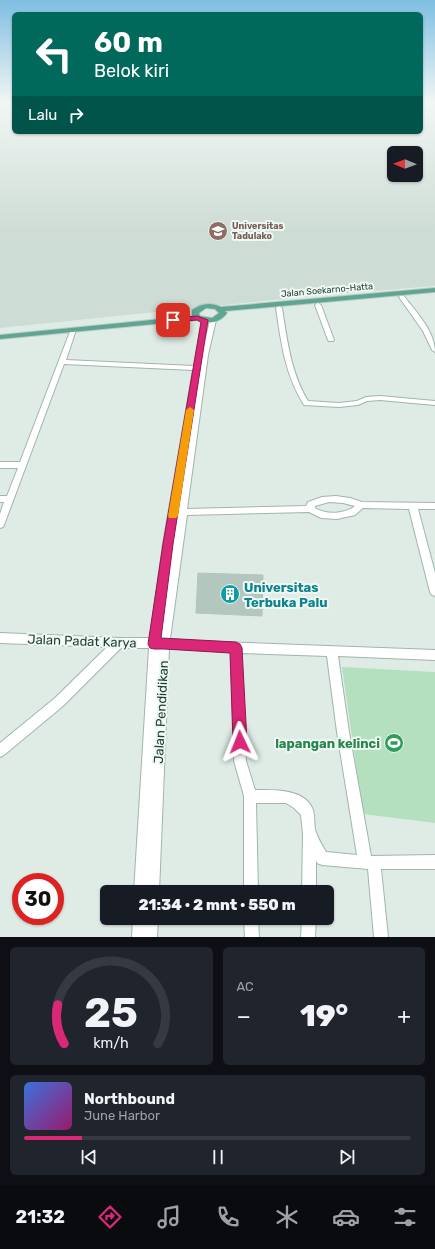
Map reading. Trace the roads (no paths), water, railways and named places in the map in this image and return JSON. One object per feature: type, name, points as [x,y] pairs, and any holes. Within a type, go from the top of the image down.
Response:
[{"type":"main road","name":"Jalan Soekarno-Hatta","points":[[222,311],[435,290]]},
{"type":"main road","name":"Jalan Soekarno-Hatta","points":[[222,311],[318,305],[435,294]]},
{"type":"main road","points":[[0,333],[170,316],[202,318],[218,318],[222,311],[216,307],[205,306],[198,308],[202,318]]},
{"type":"main road","points":[[0,337],[202,318]]},
{"type":"street","points":[[402,297],[426,331],[435,350]]},
{"type":"street","points":[[318,305],[331,340]]},
{"type":"street","points":[[279,308],[288,358],[298,389],[306,402],[339,405],[358,403],[366,399],[380,398],[435,403]]},
{"type":"street","name":"Jalan Pendidikan","points":[[142,885],[159,643],[202,318]]},
{"type":"street","name":"Jalan Pendidikan","points":[[152,885],[159,643],[182,512],[205,355],[202,318]]},
{"type":"street","points":[[0,525],[73,330]]},
{"type":"street","points":[[62,362],[196,368]]},
{"type":"street","points":[[0,465],[22,465]]},
{"type":"street","points":[[0,499],[10,499]]},
{"type":"street","points":[[310,509],[311,504],[323,499],[353,500],[360,505],[435,506]]},
{"type":"street","points":[[182,512],[310,509],[321,515],[342,515],[353,514],[358,510],[360,505]]},
{"type":"street","points":[[413,506],[435,592]]},
{"type":"street","name":"Jalan Padat Karya","points":[[0,638],[119,643],[159,643],[236,648],[435,655]]},
{"type":"street","points":[[0,751],[59,702],[119,643]]},
{"type":"street","points":[[236,648],[240,761],[250,796],[251,885]]},
{"type":"street","points":[[332,652],[343,732],[369,863],[381,937]]},
{"type":"street","points":[[250,796],[287,797],[299,803],[307,812],[309,832],[309,885]]},
{"type":"street","points":[[309,832],[318,854],[322,858],[369,863],[435,862]]},
{"type":"street","points":[[138,937],[139,925]]},
{"type":"street","points":[[150,937],[151,925]]},
{"type":"street","points":[[251,925],[252,937]]},
{"type":"street","points":[[308,937],[309,925]]},
{"type":"place","name":"Universitas Tadulako","points":[[218,231]]},
{"type":"place","name":"Universitas Terbuka Palu","points":[[230,594]]},
{"type":"place","name":"lapangan kelinci","points":[[394,743]]}]
